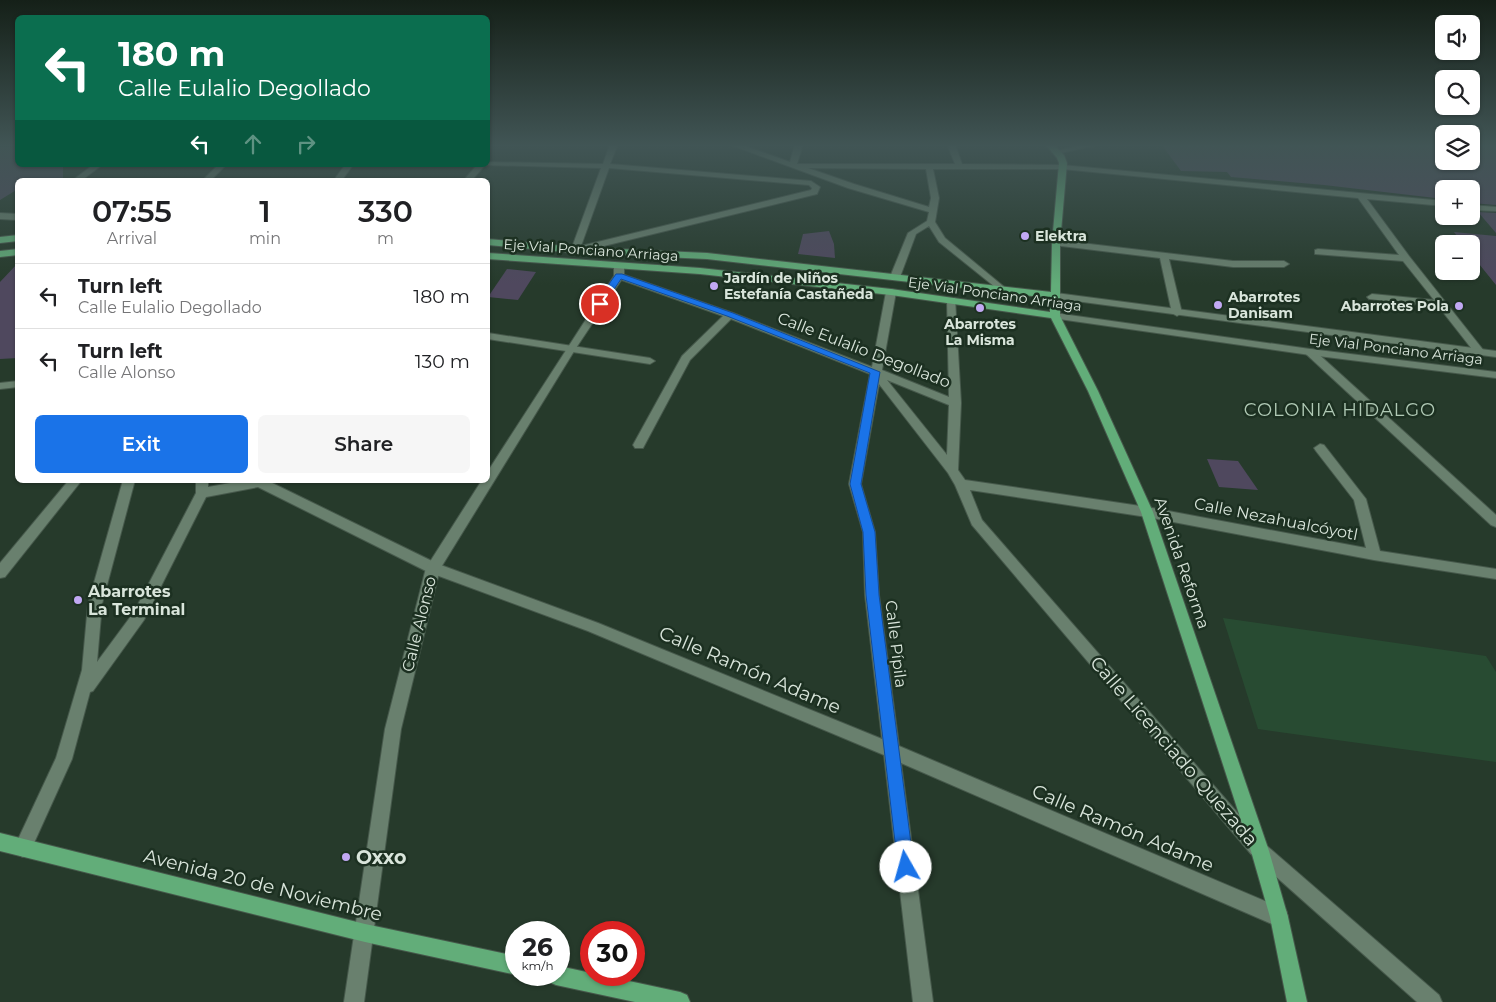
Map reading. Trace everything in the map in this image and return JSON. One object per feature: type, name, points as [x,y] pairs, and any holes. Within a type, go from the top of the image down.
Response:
[{"type":"main road","name":"Avenida Reforma","points":[[1060,191],[1056,243],[1055,316],[1093,391],[1147,512],[1260,851],[1279,918],[1297,1002]]},
{"type":"main road","points":[[0,240],[15,238]]},
{"type":"main road","name":"Eje Vial Ponciano Arriaga","points":[[490,242],[575,250],[707,256],[1000,288],[1056,296]]},
{"type":"main road","points":[[0,254],[15,252]]},
{"type":"main road","name":"Eje Vial Ponciano Arriaga","points":[[490,256],[619,271],[700,271],[891,292],[1055,316]]},
{"type":"main road","name":"Avenida 20 de Noviembre","points":[[0,842],[365,933],[505,964]]},
{"type":"main road","points":[[570,978],[680,1002]]},
{"type":"street","points":[[575,250],[598,191]]},
{"type":"street","points":[[575,250],[814,191]]},
{"type":"street","points":[[867,191],[932,210]]},
{"type":"street","points":[[934,191],[935,198],[931,222],[942,240],[1000,288]]},
{"type":"street","points":[[1309,191],[1435,203]]},
{"type":"street","points":[[1361,196],[1406,258],[1479,352]]},
{"type":"street","points":[[1480,208],[1496,209]]},
{"type":"street","points":[[0,216],[15,217]]},
{"type":"street","points":[[895,277],[912,234],[931,222]]},
{"type":"street","points":[[1056,243],[1233,264],[1284,264]]},
{"type":"street","points":[[1318,252],[1406,258]]},
{"type":"street","points":[[1164,255],[1177,313]]},
{"type":"street","name":"Calle Eulalio Degollado","points":[[619,271],[955,403]]},
{"type":"street","name":"Calle Alonso","points":[[490,477],[619,271]]},
{"type":"street","name":"Calle Pípila","points":[[891,292],[855,484],[869,532],[872,595],[923,1002]]},
{"type":"street","name":"Eje Vial Ponciano Arriaga","points":[[1056,296],[1496,354]]},
{"type":"street","points":[[1372,297],[1442,304]]},
{"type":"street","points":[[952,300],[955,403],[952,470]]},
{"type":"street","points":[[638,446],[686,358],[730,314]]},
{"type":"street","name":"Eje Vial Ponciano Arriaga","points":[[1055,316],[1310,352],[1496,375]]},
{"type":"street","points":[[490,336],[650,361]]},
{"type":"street","points":[[1310,352],[1496,522]]},
{"type":"street","name":"Calle Licenciado Quezada","points":[[875,372],[952,470],[961,484],[977,522],[1260,851],[1432,1002]]},
{"type":"street","points":[[0,386],[15,384]]},
{"type":"street","points":[[1320,448],[1360,499],[1374,555]]},
{"type":"street","points":[[0,574],[74,483]]},
{"type":"street","points":[[23,848],[64,759],[89,670],[95,604],[128,483]]},
{"type":"street","name":"Calle Ramón Adame","points":[[202,486],[237,483]]},
{"type":"street","name":"Calle Ramón Adame","points":[[264,483],[433,568],[593,627],[892,751],[1279,918]]},
{"type":"street","name":"Calle Alonso","points":[[354,1002],[393,729],[433,568],[486,483]]},
{"type":"street","name":"Calle Nezahualcóyotl","points":[[961,484],[1147,512],[1374,555],[1496,574]]},
{"type":"street","points":[[82,693],[139,616],[202,486]]},
{"type":"green space","points":[[1223,618],[1486,656],[1496,672],[1496,762],[1258,729]]},
{"type":"building","points":[[0,191],[15,191],[15,191],[0,200]]},
{"type":"building","points":[[1373,191],[1435,191],[1435,198]]},
{"type":"building","points":[[1480,191],[1496,191],[1496,205],[1480,204]]},
{"type":"building","points":[[1480,212],[1496,213],[1496,233],[1480,214]]},
{"type":"building","points":[[829,231],[834,244],[835,258],[798,254],[803,234]]},
{"type":"building","points":[[1454,232],[1496,236],[1496,285],[1480,265],[1480,235],[1456,235]]},
{"type":"building","points":[[15,266],[15,358],[0,359],[0,282]]},
{"type":"building","points":[[507,269],[536,272],[518,300],[490,297],[490,294]]},
{"type":"building","points":[[1207,459],[1238,461],[1258,490],[1219,487]]},
{"type":"place","name":"Elektra","points":[[1025,236]]},
{"type":"place","name":"Jardín de Niños Estefanía Castañeda","points":[[714,286]]},
{"type":"place","name":"Abarrotes Danisam","points":[[1218,305]]},
{"type":"place","name":"Abarrotes Pola","points":[[1459,306]]},
{"type":"place","name":"Abarrotes La Misma","points":[[980,308]]},
{"type":"place","name":"Abarrotes La Terminal","points":[[78,600]]},
{"type":"place","name":"Oxxo","points":[[346,857]]},
{"type":"district","name":"COLONIA HIDALGO","points":[[1340,410]]},
{"type":"route","points":[[600,304],[619,276],[730,314],[875,372],[855,484],[869,532],[872,595],[906,867]]}]
